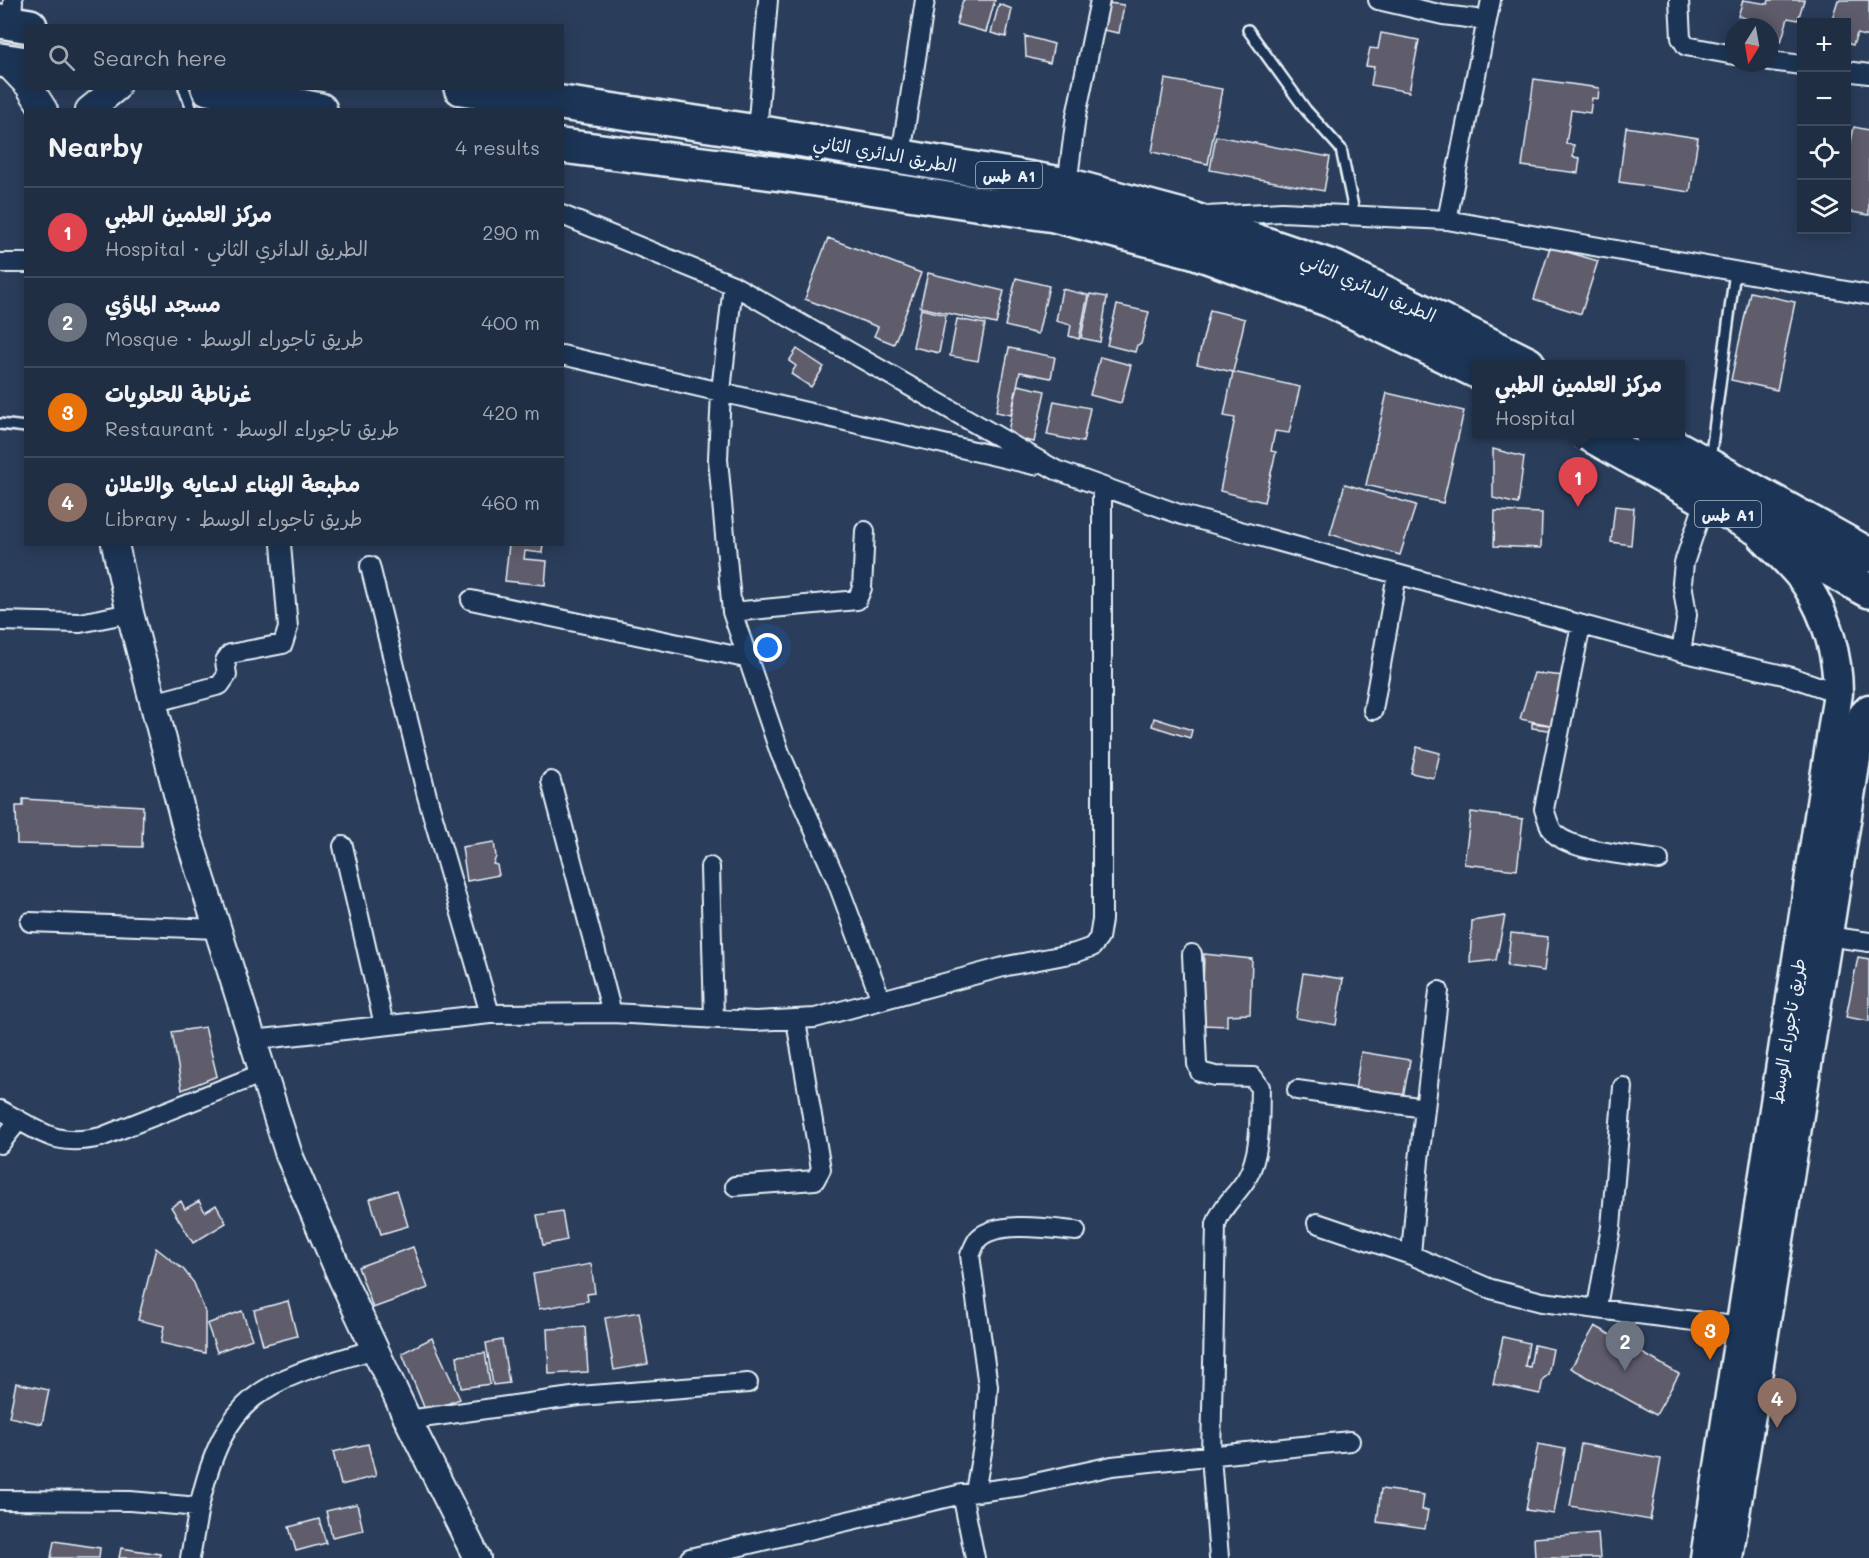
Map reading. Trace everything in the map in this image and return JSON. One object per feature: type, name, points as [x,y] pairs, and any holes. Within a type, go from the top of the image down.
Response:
[{"type":"highway","points":[[218,90],[310,108]]},
{"type":"highway","name":"الطريق الدائري الثاني","points":[[474,90],[901,155],[1067,185],[1186,217],[1335,268],[1520,360]]},
{"type":"highway","name":"الطريق الدائري الثاني","points":[[564,146],[789,175],[1054,215],[1193,251],[1327,299],[1472,369]]},
{"type":"highway","name":"طس A1","points":[[1595,438],[1869,591]]},
{"type":"highway","name":"طس A1","points":[[1659,438],[1869,555]]},
{"type":"main road","name":"طريق تاجوراء الوسط","points":[[1728,1558],[1725,1508],[1742,1327],[1838,693],[1832,643],[1806,585],[1753,528]]},
{"type":"main road","name":"طريق تاجوراء الوسط","points":[[1705,1558],[1725,1508],[1827,936],[1863,716],[1869,709]]},
{"type":"street","points":[[757,132],[768,0]]},
{"type":"street","points":[[901,155],[925,0]]},
{"type":"street","points":[[1067,185],[1076,116],[1101,0]]},
{"type":"street","points":[[1377,0],[1443,15],[1485,20]]},
{"type":"street","points":[[1447,220],[1485,20],[1491,0]]},
{"type":"street","points":[[1679,0],[1681,38],[1686,46],[1725,53]]},
{"type":"street","points":[[1779,62],[1797,64]]},
{"type":"street","points":[[1851,72],[1869,74]]},
{"type":"street","points":[[31,90],[43,108]]},
{"type":"street","points":[[91,108],[114,90]]},
{"type":"street","points":[[1186,217],[1282,212],[1447,220],[1869,295]]},
{"type":"street","points":[[564,216],[733,285],[1056,470]]},
{"type":"street","points":[[0,263],[24,263]]},
{"type":"street","points":[[733,285],[721,391],[718,459],[732,612],[780,753],[836,879],[881,1000]]},
{"type":"street","points":[[564,355],[1056,470],[1182,515],[1681,652],[1788,676],[1838,693]]},
{"type":"street","points":[[253,1041],[384,1024],[490,1014],[612,1013],[796,1021],[846,1011],[1007,966],[1075,953],[1092,947],[1099,938],[1102,908],[1102,487]]},
{"type":"street","points":[[1681,652],[1687,615],[1682,583],[1684,563],[1705,501]]},
{"type":"street","points":[[732,612],[857,600],[862,588],[865,531]]},
{"type":"street","points":[[115,546],[130,613],[187,832],[289,1155],[408,1420],[477,1558]]},
{"type":"street","points":[[153,703],[220,685],[227,675],[226,657],[230,654],[283,644],[288,628],[281,546]]},
{"type":"street","points":[[370,566],[427,796],[490,1014]]},
{"type":"street","points":[[1373,710],[1397,574]]},
{"type":"street","points":[[471,600],[746,658]]},
{"type":"street","points":[[0,621],[80,623],[130,613]]},
{"type":"street","points":[[1581,625],[1544,809],[1553,832],[1563,840],[1659,860]]},
{"type":"street","points":[[551,780],[612,1013]]},
{"type":"street","points":[[343,846],[384,1024]]},
{"type":"street","points":[[710,867],[714,1018]]},
{"type":"street","points":[[30,922],[218,929]]},
{"type":"street","points":[[1827,936],[1869,942]]},
{"type":"street","points":[[1192,954],[1197,1064],[1200,1072],[1215,1076],[1253,1077],[1260,1087],[1254,1160],[1247,1178],[1221,1210],[1216,1224],[1211,1456],[1219,1558]]},
{"type":"street","points":[[1412,1255],[1425,1108],[1439,991]]},
{"type":"street","points":[[735,1186],[815,1180],[821,1169],[796,1021]]},
{"type":"street","points":[[0,1110],[46,1136],[62,1141],[81,1142],[100,1137],[263,1073]]},
{"type":"street","points":[[1597,1307],[1611,1227],[1623,1087]]},
{"type":"street","points":[[1297,1090],[1425,1108]]},
{"type":"street","points":[[0,1144],[19,1120]]},
{"type":"street","points":[[1317,1223],[1412,1255],[1491,1289],[1542,1302],[1597,1307],[1742,1327]]},
{"type":"street","points":[[975,1558],[968,1493],[985,1435],[988,1386],[970,1255],[979,1239],[995,1229],[1036,1227],[1076,1231]]},
{"type":"street","points":[[190,1558],[209,1464],[234,1416],[256,1394],[279,1380],[375,1349]]},
{"type":"street","points":[[408,1420],[579,1396],[748,1383]]},
{"type":"street","points":[[690,1558],[968,1493],[1023,1486],[1142,1461],[1350,1441]]},
{"type":"street","points":[[0,1500],[130,1501],[199,1507]]},
{"type":"lane","points":[[1248,30],[1306,110],[1341,149],[1355,216]]},
{"type":"lane","points":[[185,90],[191,108]]},
{"type":"lane","points":[[1709,466],[1735,271]]},
{"type":"lane","points":[[0,424],[24,427]]},
{"type":"building","points":[[963,0],[995,0],[986,32],[956,24]]},
{"type":"building","points":[[1743,0],[1768,4],[1769,0],[1804,0],[1797,20],[1788,18],[1781,42],[1779,41],[1779,18],[1738,16]]},
{"type":"building","points":[[1838,0],[1869,0],[1869,37],[1857,34],[1853,45],[1851,44],[1851,18],[1832,18]]},
{"type":"building","points":[[1108,3],[1124,5],[1119,33],[1103,30]]},
{"type":"building","points":[[999,4],[1012,9],[1006,37],[991,33]]},
{"type":"building","points":[[1381,33],[1419,40],[1409,92],[1371,85],[1374,67],[1366,66],[1370,48],[1378,49]]},
{"type":"building","points":[[1025,36],[1054,44],[1050,63],[1026,57]]},
{"type":"building","points":[[1165,79],[1222,89],[1208,164],[1152,152]]},
{"type":"building","points":[[1534,79],[1599,88],[1598,99],[1592,98],[1590,113],[1571,110],[1566,144],[1574,145],[1573,157],[1580,158],[1578,173],[1522,166]]},
{"type":"building","points":[[1626,127],[1698,138],[1690,192],[1619,182]]},
{"type":"building","points":[[1854,127],[1869,130],[1869,215],[1851,212],[1851,141]]},
{"type":"building","points":[[1216,136],[1330,157],[1324,191],[1210,170]]},
{"type":"building","points":[[828,238],[921,273],[894,344],[874,336],[878,327],[805,299]]},
{"type":"building","points":[[1550,247],[1598,261],[1581,314],[1534,299]]},
{"type":"building","points":[[928,273],[1004,291],[996,324],[920,307]]},
{"type":"building","points":[[1016,278],[1049,286],[1038,334],[1005,326]]},
{"type":"building","points":[[1062,289],[1088,295],[1079,339],[1069,336],[1071,325],[1056,321]]},
{"type":"building","points":[[1750,292],[1795,302],[1777,390],[1731,380]]},
{"type":"building","points":[[1090,294],[1107,297],[1100,342],[1081,338]]},
{"type":"building","points":[[1117,305],[1149,312],[1141,344],[1137,345],[1135,352],[1107,345]]},
{"type":"building","points":[[921,309],[946,315],[939,353],[913,347]]},
{"type":"building","points":[[1210,310],[1245,319],[1233,372],[1197,364]]},
{"type":"building","points":[[957,319],[985,324],[978,361],[950,356]]},
{"type":"building","points":[[1009,348],[1055,357],[1051,378],[1020,372],[1011,415],[996,412]]},
{"type":"building","points":[[797,349],[824,367],[811,387],[791,374],[796,366],[789,361]]},
{"type":"building","points":[[1100,357],[1131,365],[1121,403],[1090,395]]},
{"type":"building","points":[[1233,372],[1300,387],[1289,433],[1275,431],[1271,451],[1276,452],[1264,502],[1220,491],[1235,418],[1224,416]]},
{"type":"building","points":[[1018,385],[1045,391],[1034,442],[1007,436]]},
{"type":"building","points":[[1387,393],[1464,411],[1443,503],[1366,485]]},
{"type":"building","points":[[1054,401],[1090,408],[1083,442],[1047,435]]},
{"type":"building","points":[[1493,449],[1524,457],[1518,504],[1493,498]]},
{"type":"building","points":[[1345,484],[1416,505],[1400,555],[1330,534]]},
{"type":"building","points":[[1615,506],[1634,508],[1631,545],[1611,542]]},
{"type":"building","points":[[1495,511],[1542,513],[1541,548],[1494,546]]},
{"type":"building","points":[[509,546],[543,546],[542,553],[525,551],[524,559],[547,561],[545,585],[505,581]]},
{"type":"building","points":[[1534,673],[1565,676],[1556,726],[1520,719]]},
{"type":"building","points":[[1154,718],[1192,730],[1190,738],[1152,726]]},
{"type":"building","points":[[1532,723],[1556,726],[1556,731],[1532,728]]},
{"type":"building","points":[[1417,747],[1440,753],[1434,778],[1411,773]]},
{"type":"building","points":[[23,799],[143,806],[142,847],[17,844],[16,806],[23,806]]},
{"type":"building","points":[[1471,812],[1523,819],[1517,870],[1464,864]]},
{"type":"building","points":[[494,842],[496,857],[493,864],[497,865],[499,875],[467,881],[462,847]]},
{"type":"building","points":[[1505,916],[1496,960],[1470,963],[1472,921]]},
{"type":"building","points":[[1511,933],[1548,937],[1544,971],[1507,966]]},
{"type":"building","points":[[1204,954],[1252,959],[1250,1014],[1227,1015],[1227,1026],[1202,1025]]},
{"type":"building","points":[[1858,957],[1869,959],[1869,1021],[1846,1017]]},
{"type":"building","points":[[1303,973],[1343,979],[1336,1025],[1296,1018]]},
{"type":"building","points":[[205,1027],[217,1076],[182,1090],[172,1032]]},
{"type":"building","points":[[1361,1052],[1410,1060],[1403,1098],[1355,1090]]},
{"type":"building","points":[[397,1190],[408,1226],[381,1234],[370,1199]]},
{"type":"building","points":[[181,1201],[185,1209],[199,1201],[205,1212],[216,1205],[226,1223],[193,1243],[171,1207]]},
{"type":"building","points":[[562,1211],[567,1240],[543,1245],[537,1215]]},
{"type":"building","points":[[413,1247],[428,1288],[373,1308],[358,1267]]},
{"type":"building","points":[[156,1248],[184,1270],[194,1283],[205,1312],[205,1353],[161,1343],[164,1326],[138,1320]]},
{"type":"building","points":[[591,1264],[595,1293],[587,1294],[588,1301],[539,1309],[533,1274]]},
{"type":"building","points":[[288,1301],[297,1336],[263,1345],[254,1310]]},
{"type":"building","points":[[242,1311],[252,1339],[217,1352],[207,1324]]},
{"type":"building","points":[[639,1312],[648,1364],[614,1370],[605,1318]]},
{"type":"building","points":[[1595,1326],[1679,1374],[1656,1415],[1571,1368]]},
{"type":"building","points":[[585,1327],[588,1372],[549,1374],[547,1329]]},
{"type":"building","points":[[1503,1337],[1529,1343],[1525,1366],[1530,1367],[1534,1345],[1553,1349],[1548,1375],[1543,1379],[1540,1394],[1493,1384]]},
{"type":"building","points":[[432,1338],[460,1399],[426,1412],[402,1353]]},
{"type":"building","points":[[502,1340],[509,1383],[493,1385],[486,1343]]},
{"type":"building","points":[[485,1353],[490,1384],[461,1388],[457,1356]]},
{"type":"building","points":[[16,1383],[49,1390],[42,1424],[9,1417]]},
{"type":"building","points":[[368,1444],[376,1476],[341,1485],[333,1452]]},
{"type":"building","points":[[1538,1444],[1565,1449],[1554,1514],[1526,1510]]},
{"type":"building","points":[[1581,1444],[1661,1459],[1650,1520],[1570,1506]]},
{"type":"building","points":[[1381,1489],[1424,1495],[1422,1510],[1428,1510],[1425,1529],[1377,1522]]},
{"type":"building","points":[[357,1504],[363,1530],[332,1537],[326,1511]]},
{"type":"building","points":[[319,1519],[326,1543],[296,1551],[289,1527]]},
{"type":"building","points":[[1598,1533],[1600,1558],[1535,1558],[1534,1538]]},
{"type":"building","points":[[54,1541],[100,1548],[99,1558],[51,1558]]},
{"type":"building","points":[[121,1548],[160,1554],[160,1558],[119,1558]]},
{"type":"place","name":"مركز العلمين الطبي","points":[[1578,507]]},
{"type":"place","name":"غرناطة للحلويات","points":[[1710,1360]]},
{"type":"place","name":"مسجد الماؤي","points":[[1625,1371]]},
{"type":"place","name":"مطبعة الهناء لدعايه والاعلان","points":[[1777,1428]]}]
